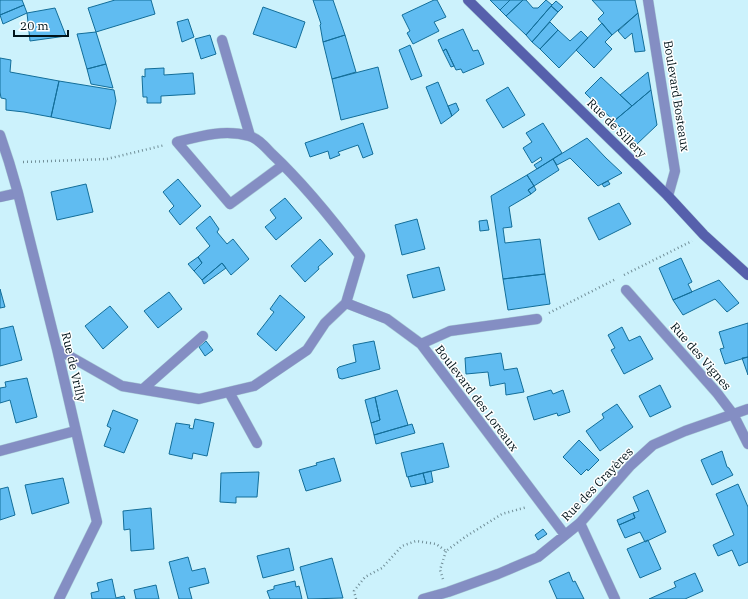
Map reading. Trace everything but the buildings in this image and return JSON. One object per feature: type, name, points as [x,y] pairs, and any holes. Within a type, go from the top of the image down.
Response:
[{"type":"street","name":"Rue de Sillery","points":[[468,0],[668,196],[704,235],[748,275]]},
{"type":"street","name":"Boulevard Bosteaux","points":[[648,0],[675,170],[668,196]]},
{"type":"street","points":[[222,40],[250,136]]},
{"type":"street","points":[[57,349],[122,386],[199,399],[254,386],[307,350],[325,323],[346,303],[360,256],[334,221],[283,165],[263,145],[250,136],[232,133],[209,134],[177,142],[230,204],[283,165]]},
{"type":"street","name":"Rue de Vrilly","points":[[0,135],[18,193],[57,349],[97,522],[59,599]]},
{"type":"street","points":[[0,198],[18,193]]},
{"type":"street","name":"Rue des Vignes","points":[[626,290],[717,393],[732,414],[748,444]]},
{"type":"street","name":"Boulevard des Loreaux","points":[[346,303],[387,318],[421,344],[565,535]]},
{"type":"street","points":[[421,344],[450,331],[537,319]]},
{"type":"street","points":[[143,389],[203,336]]},
{"type":"street","points":[[229,392],[257,443]]},
{"type":"street","name":"Rue des Crayères","points":[[425,599],[498,574],[538,557],[580,522],[630,466],[653,445],[685,431],[748,409]]},
{"type":"street","points":[[0,451],[75,431]]},
{"type":"street","points":[[580,522],[615,599]]},
{"type":"path","points":[[9,162],[107,159],[177,142]]},
{"type":"path","points":[[448,592],[440,570],[446,550],[502,514],[529,506],[548,513]]},
{"type":"path","points":[[356,599],[354,591],[365,577],[382,568],[402,546],[416,541],[436,544],[446,550]]}]
